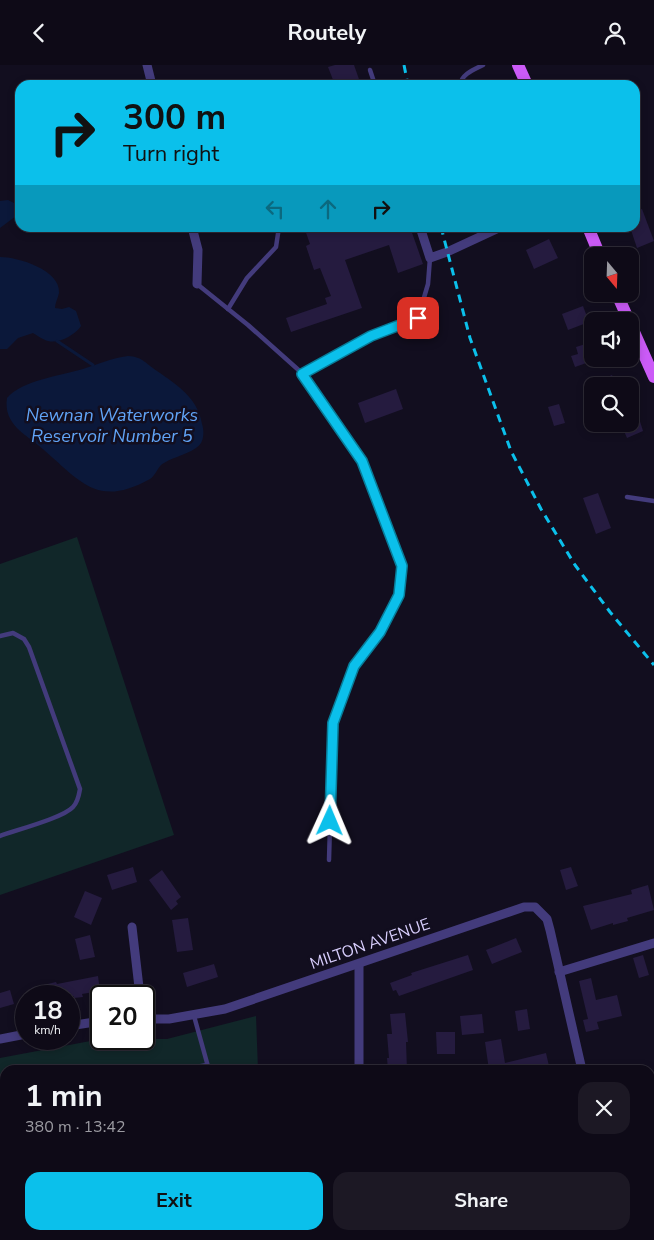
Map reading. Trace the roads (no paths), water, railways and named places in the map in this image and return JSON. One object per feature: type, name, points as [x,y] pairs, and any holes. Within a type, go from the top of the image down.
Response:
[{"type":"main road","points":[[518,65],[525,80]]},
{"type":"main road","points":[[590,232],[596,247]]},
{"type":"main road","points":[[639,343],[654,377]]},
{"type":"street","points":[[147,65],[151,80]]},
{"type":"street","points":[[193,232],[198,250],[197,284]]},
{"type":"street","points":[[422,232],[430,258],[447,253],[491,232]]},
{"type":"street","name":"MILTON AVENUE","points":[[155,1019],[194,1016],[225,1009],[524,907],[535,907],[547,919],[559,972]]},
{"type":"street","points":[[132,927],[139,985]]},
{"type":"street","points":[[581,1065],[559,972],[654,943]]},
{"type":"street","points":[[359,964],[359,1065]]},
{"type":"street","points":[[0,1039],[15,1036]]},
{"type":"lane","points":[[461,80],[466,73],[482,65]]},
{"type":"lane","points":[[370,70],[373,80]]},
{"type":"lane","points":[[228,309],[247,278],[276,247],[278,232]]},
{"type":"lane","points":[[302,374],[371,336],[418,318],[428,284],[430,258]]},
{"type":"lane","points":[[197,284],[302,374],[362,461],[402,566],[399,595],[380,632],[354,666],[333,723],[329,860]]},
{"type":"lane","points":[[627,497],[654,501]]},
{"type":"lane","points":[[0,636],[13,633],[24,639],[29,647],[80,789],[79,796],[73,807],[61,815],[0,836]]},
{"type":"lane","points":[[194,1016],[207,1065]]},
{"type":"water","points":[[8,200],[15,204],[15,217],[0,228],[0,201]]},
{"type":"water","points":[[0,257],[27,262],[46,272],[58,285],[59,293],[55,308],[69,307],[76,311],[81,326],[71,335],[57,341],[44,340],[33,333],[18,338],[7,349],[0,349]]},
{"type":"water","name":"Newnan Waterworks Reservoir Number 5","points":[[128,356],[144,361],[191,399],[200,415],[203,436],[201,443],[194,450],[161,465],[150,479],[117,491],[103,491],[80,481],[23,434],[12,422],[7,407],[7,398],[22,387],[32,383]]},
{"type":"waterway","points":[[57,341],[93,365]]},
{"type":"railway","points":[[404,65],[407,80]]},
{"type":"railway","points":[[442,232],[470,338],[511,451],[541,509],[575,565],[610,612],[654,665]]}]
